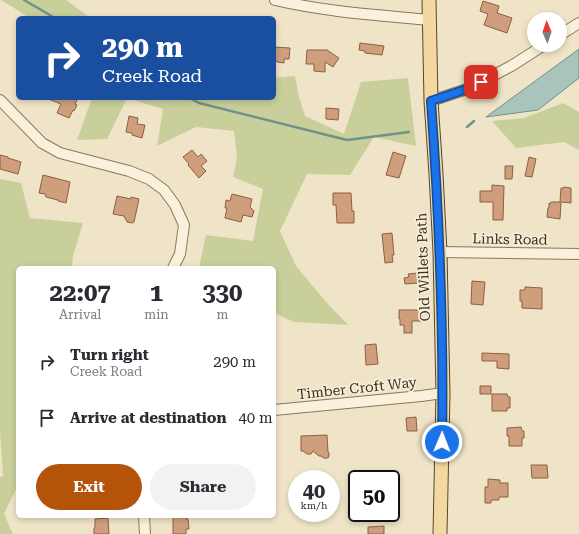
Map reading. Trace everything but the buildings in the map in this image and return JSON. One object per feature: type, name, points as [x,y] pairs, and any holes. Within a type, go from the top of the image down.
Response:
[{"type":"main road","name":"Old Willets Path","points":[[430,0],[431,101],[440,252],[443,393],[440,534]]},
{"type":"street","points":[[275,0],[296,5],[346,12],[430,20]]},
{"type":"street","points":[[567,31],[579,23]]},
{"type":"street","points":[[431,101],[470,88],[514,65],[534,52]]},
{"type":"street","points":[[0,100],[42,143],[54,150],[60,153],[129,171],[149,179],[164,190],[175,205],[184,225],[180,254],[174,266]]},
{"type":"street","name":"Links Road","points":[[440,252],[579,254]]},
{"type":"street","name":"Timber Croft Way","points":[[276,410],[298,409],[443,393]]},
{"type":"street","points":[[144,518],[144,534]]},
{"type":"green space","points":[[1,0],[66,0],[88,16],[27,16]]},
{"type":"green space","points":[[295,76],[299,97],[305,116],[344,134],[361,82],[408,78],[416,146],[374,137],[350,175],[307,174],[280,231],[296,266],[327,303],[348,325],[294,322],[276,314],[276,266],[199,266],[206,235],[253,241],[263,189],[233,177],[237,158],[234,131],[196,127],[157,146],[163,109],[134,100],[276,100],[276,78]]},
{"type":"green space","points":[[91,100],[126,100],[107,139],[77,140]]},
{"type":"green space","points":[[563,103],[579,112],[579,150],[564,142],[516,148],[492,121],[524,118]]},
{"type":"green space","points":[[0,179],[21,183],[30,218],[83,223],[73,256],[72,266],[16,266],[16,489],[4,514],[13,534],[0,534],[0,477],[3,476],[0,431]]},
{"type":"water","points":[[579,49],[579,78],[538,110],[486,117]]},
{"type":"waterway","points":[[24,0],[52,16]]},
{"type":"waterway","points":[[194,100],[199,103],[347,140],[409,132]]},
{"type":"waterway","points":[[467,127],[474,121]]},
{"type":"route","points":[[442,442],[443,393],[440,252],[431,101],[460,92],[481,82]]}]
